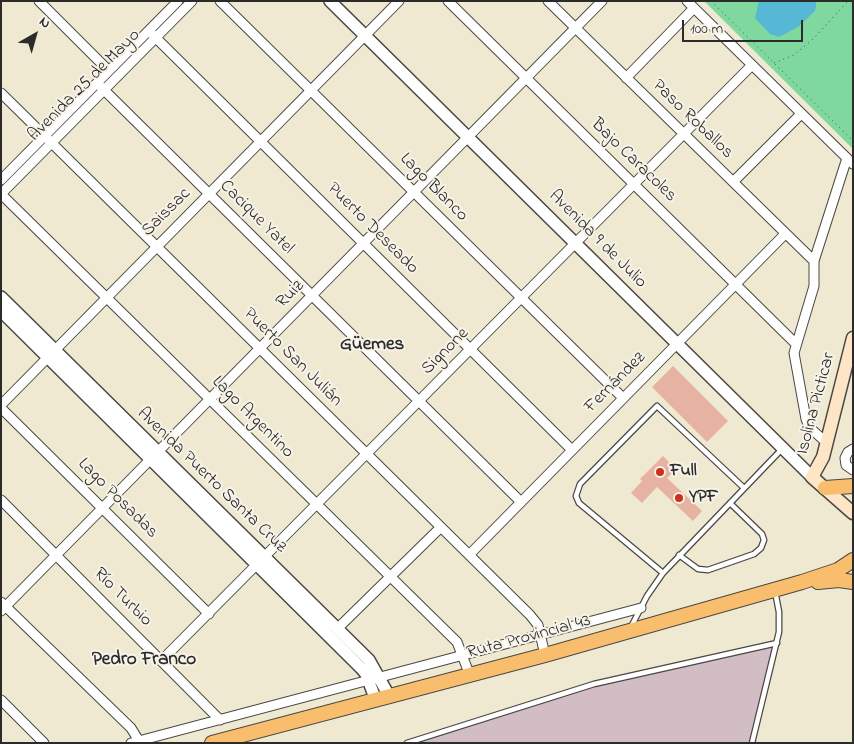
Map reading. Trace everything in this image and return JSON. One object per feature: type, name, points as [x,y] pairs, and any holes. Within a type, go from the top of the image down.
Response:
[{"type":"main road","name":"Isolina Picticar","points":[[812,477],[823,457],[853,338]]},
{"type":"main road","name":"Avenida 9 de Julio","points":[[812,477],[839,503]]},
{"type":"main road","points":[[824,488],[853,486]]},
{"type":"main road","points":[[839,503],[853,513]]},
{"type":"main road","points":[[839,503],[853,522]]},
{"type":"main road","name":"Ruta Provincial 43","points":[[212,743],[775,590],[838,570],[853,560]]},
{"type":"main road","points":[[802,582],[839,580],[853,582]]},
{"type":"street","points":[[39,1],[109,71]]},
{"type":"street","name":"Avenida 25 de Mayo","points":[[1,180],[178,1]]},
{"type":"street","name":"Avenida 25 de Mayo","points":[[1,194],[192,1]]},
{"type":"street","name":"Lago Blanco","points":[[220,1],[623,398]]},
{"type":"street","name":"Avenida 9 de Julio","points":[[330,1],[812,477]]},
{"type":"street","name":"Saissac","points":[[1,406],[399,1]]},
{"type":"street","name":"Bajo Caracoles","points":[[448,1],[796,344]]},
{"type":"street","name":"Paso Roballos","points":[[548,1],[814,261]]},
{"type":"street","name":"Ruiz","points":[[3,607],[104,508],[602,1]]},
{"type":"street","points":[[626,78],[690,5],[850,161],[814,261],[814,286],[796,344],[795,360],[806,419],[809,427],[827,443]]},
{"type":"street","name":"Puerto Deseado","points":[[148,31],[572,450]]},
{"type":"street","name":"Signone","points":[[161,660],[261,562],[752,65]]},
{"type":"street","name":"Cacique Yatel","points":[[97,83],[521,502]]},
{"type":"street","name":"Puerto San Julián","points":[[1,93],[530,615],[538,625],[545,654]]},
{"type":"street","points":[[733,182],[801,114]]},
{"type":"street","name":"Lago Argentino","points":[[1,194],[457,642],[469,673]]},
{"type":"street","name":"Fernández","points":[[469,555],[786,234]]},
{"type":"street","name":"Avenida Puerto Santa Cruz","points":[[1,297],[51,354],[261,562],[361,668],[373,678]]},
{"type":"street","name":"Avenida Puerto Santa Cruz","points":[[1,311],[51,354]]},
{"type":"street","name":"Lago Posadas","points":[[1,406],[209,614]]},
{"type":"street","points":[[852,447],[846,455],[845,462],[853,470]]},
{"type":"street","name":"Río Turbio","points":[[1,500],[220,720]]},
{"type":"street","points":[[337,629],[441,527]]},
{"type":"street","name":"Avenida Puerto Santa Cruz","points":[[261,562],[369,660],[373,678],[382,696]]},
{"type":"street","points":[[3,607],[131,728],[135,742],[641,608]]},
{"type":"street","points":[[1,700],[44,743]]},
{"type":"lane","points":[[662,573],[579,503],[576,496],[580,484],[657,406],[744,488]]},
{"type":"lane","points":[[630,630],[662,573],[783,448]]},
{"type":"lane","points":[[679,555],[698,569],[708,570],[754,554],[761,548],[764,540],[762,534],[730,503]]},
{"type":"lane","points":[[752,743],[777,643],[779,612],[775,590]]},
{"type":"lane","points":[[407,743],[594,684],[777,643]]},
{"type":"path","points":[[711,1],[853,141]]},
{"type":"path","points":[[774,63],[794,55],[813,39],[848,1]]},
{"type":"shaded area","points":[[777,643],[752,743],[407,743],[594,684]]},
{"type":"green space","points":[[704,1],[853,1],[853,149]]},
{"type":"water","points":[[759,1],[816,1],[816,6],[815,11],[798,27],[779,37],[770,34],[755,18]]},
{"type":"building","points":[[673,366],[728,421],[707,442],[652,387]]},
{"type":"building","points":[[663,456],[676,469],[667,478],[702,511],[693,521],[657,487],[642,503],[631,493],[642,481],[640,479]]},
{"type":"place","name":"Full","points":[[660,472]]},
{"type":"place","name":"YPF","points":[[679,498]]},
{"type":"district","name":"Güemes","points":[[372,346]]},
{"type":"district","name":"Pedro Franco","points":[[144,661]]}]
